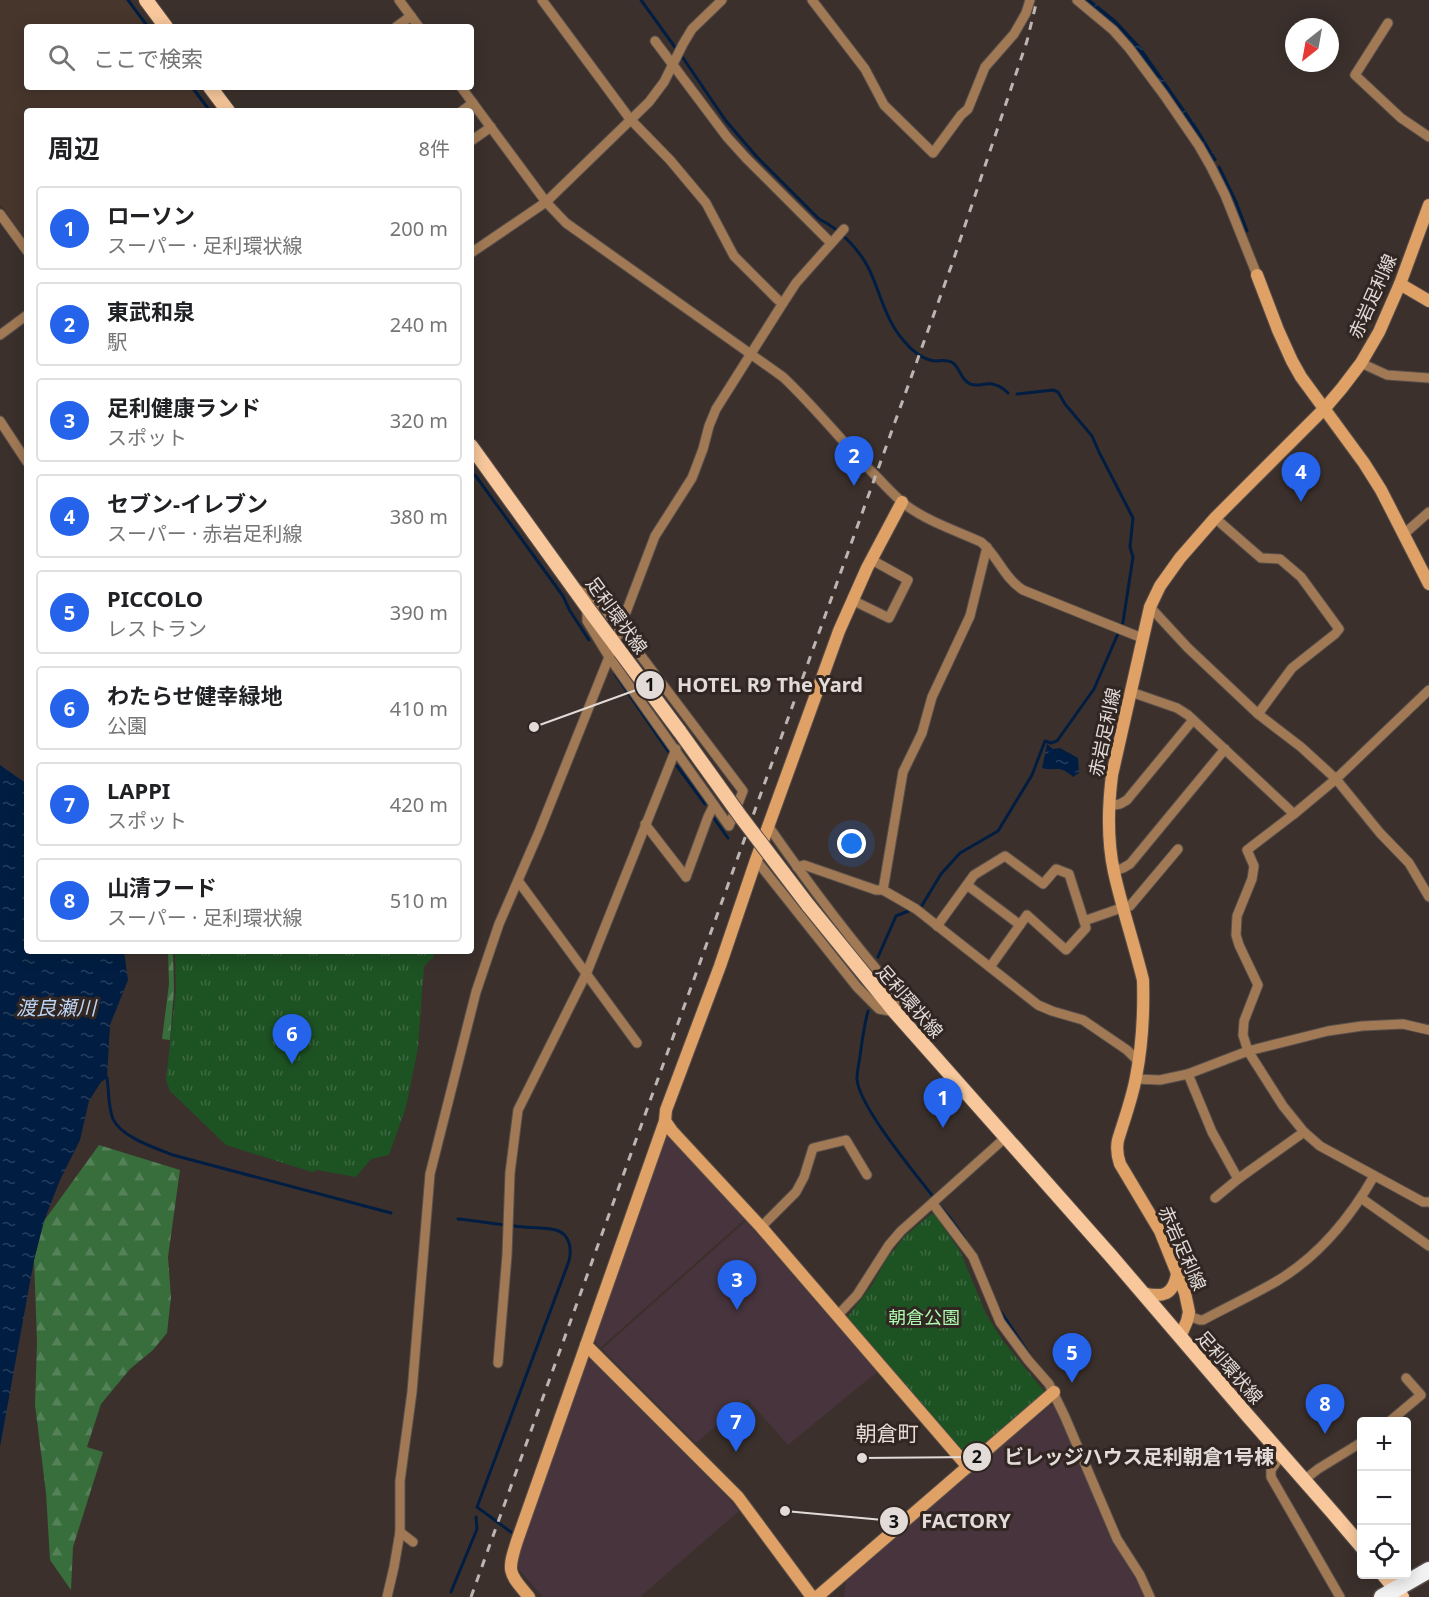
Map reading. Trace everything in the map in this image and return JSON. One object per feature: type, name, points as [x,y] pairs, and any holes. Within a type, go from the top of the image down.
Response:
[{"type":"highway","points":[[1393,1594],[1429,1570]]},
{"type":"main road","points":[[146,0],[164,24]]},
{"type":"main road","points":[[212,90],[226,108]]},
{"type":"main road","name":"足利環状線","points":[[474,450],[741,817],[808,905],[895,1012],[1143,1293],[1357,1541]]},
{"type":"main road","points":[[1385,1579],[1393,1594]]},
{"type":"street","points":[[399,0],[417,24]]},
{"type":"street","points":[[542,0],[630,118],[670,160],[706,203],[734,256],[783,303]]},
{"type":"street","points":[[474,251],[546,202],[658,92],[681,47],[698,23],[722,0]]},
{"type":"street","points":[[812,0],[865,69],[884,105],[933,153],[968,109],[985,68],[1014,34],[1026,13],[1030,0]]},
{"type":"street","points":[[1077,0],[1113,30],[1130,48],[1211,167],[1225,195],[1292,361],[1381,490],[1429,584]]},
{"type":"street","points":[[400,24],[411,16]]},
{"type":"street","points":[[1388,22],[1355,75],[1401,118],[1429,136]]},
{"type":"street","points":[[655,41],[679,70],[711,116],[746,158],[832,242]]},
{"type":"street","points":[[463,90],[546,202],[566,223],[783,377],[902,502],[920,514],[981,542],[1015,585],[1023,590],[1142,638]]},
{"type":"street","points":[[466,108],[473,103]]},
{"type":"street","points":[[474,139],[490,127]]},
{"type":"street","name":"赤岩足利線","points":[[1180,1337],[1189,1317],[1188,1304],[1160,1231],[1120,1164],[1116,1149],[1136,1079],[1142,1029],[1143,980],[1114,871],[1109,836],[1109,806],[1112,775],[1142,638],[1150,608],[1160,586],[1180,558],[1215,518],[1325,408],[1361,363],[1379,332],[1400,284],[1429,206]]},
{"type":"street","points":[[0,214],[24,248]]},
{"type":"street","points":[[387,1597],[400,1532],[400,1481],[411,1392],[430,1174],[476,992],[499,924],[519,882],[655,536],[692,478],[716,409],[796,284],[843,230]]},
{"type":"street","points":[[1400,284],[1429,301]]},
{"type":"street","points":[[0,335],[24,317]]},
{"type":"street","points":[[1361,363],[1387,375],[1429,378]]},
{"type":"street","points":[[0,421],[24,457]]},
{"type":"street","points":[[529,1597],[514,1579],[510,1566],[521,1530],[665,1121],[666,1110],[720,966],[839,631],[852,600],[902,502]]},
{"type":"street","points":[[1404,534],[1429,512]]},
{"type":"street","points":[[1215,518],[1261,558],[1280,559],[1301,577],[1339,629],[1292,668],[1258,714]]},
{"type":"street","points":[[883,890],[903,772],[922,733],[932,697],[970,616],[987,547]]},
{"type":"street","points":[[852,600],[889,618],[908,580],[872,560]]},
{"type":"street","points":[[573,586],[596,598],[743,791],[729,826],[609,657],[587,621],[587,607]]},
{"type":"street","points":[[1150,608],[1188,648],[1258,714],[1301,747],[1335,779],[1408,863],[1429,897]]},
{"type":"street","points":[[1429,690],[1335,779],[1247,850],[1254,866],[1252,879],[1237,916],[1236,935],[1258,985],[1244,1021],[1243,1035],[1248,1051],[1283,1106],[1304,1132],[1320,1146],[1423,1202],[1429,1202]]},
{"type":"street","points":[[1131,692],[1177,708],[1194,720],[1294,814]]},
{"type":"street","points":[[1109,806],[1127,800],[1194,720]]},
{"type":"street","points":[[498,1363],[507,1255],[510,1173],[518,1110],[587,972],[676,749]]},
{"type":"street","points":[[1114,871],[1130,864],[1225,749]]},
{"type":"street","points":[[645,824],[686,877],[714,805]]},
{"type":"street","points":[[756,860],[866,998],[879,1009],[895,1012],[899,1000],[894,990],[796,867],[769,827]]},
{"type":"street","points":[[1084,921],[1124,906],[1130,906],[1178,849]]},
{"type":"street","points":[[937,926],[974,875],[1005,856],[1043,884],[1056,869],[1069,874],[1086,928],[1066,950],[1027,915],[990,967]]},
{"type":"street","points":[[796,867],[804,865],[876,890],[883,890],[916,909],[1038,1005],[1083,1020],[1127,1050],[1138,1061]]},
{"type":"street","points":[[519,882],[637,1043]]},
{"type":"street","points":[[967,885],[1020,925]]},
{"type":"street","points":[[1136,1079],[1160,1080],[1188,1074],[1248,1051],[1328,1030],[1403,1024],[1429,1030]]},
{"type":"street","points":[[1188,1074],[1212,1132],[1238,1179]]},
{"type":"street","points":[[665,1121],[761,1227],[968,1467]]},
{"type":"street","points":[[1215,1198],[1304,1132]]},
{"type":"street","points":[[837,1316],[857,1295],[889,1245],[910,1222],[1006,1137]]},
{"type":"street","points":[[761,1227],[796,1192],[804,1177],[813,1148],[846,1140],[867,1175]]},
{"type":"street","points":[[1189,1317],[1203,1320],[1298,1267],[1330,1238],[1361,1198],[1374,1176]]},
{"type":"street","points":[[1361,1198],[1429,1246]]},
{"type":"street","points":[[933,1204],[973,1257],[1000,1322],[1054,1392],[1117,1539],[1140,1575],[1150,1597]]},
{"type":"street","points":[[1143,1293],[1154,1296],[1164,1294],[1172,1288],[1177,1274]]},
{"type":"street","points":[[586,1344],[738,1497],[812,1597]]},
{"type":"street","points":[[1395,1417],[1421,1395],[1406,1378]]},
{"type":"street","points":[[817,1597],[1054,1392]]},
{"type":"street","points":[[1304,1480],[1357,1445]]},
{"type":"street","points":[[1282,1454],[1271,1470],[1272,1477],[1340,1597]]},
{"type":"street","points":[[400,1532],[413,1542]]},
{"type":"shaded area","points":[[0,0],[127,0],[145,24],[24,24],[24,90],[193,90],[206,108],[24,108],[24,237],[0,204]]},
{"type":"shaded area","points":[[668,1136],[745,1219],[600,1348],[594,1337]]},
{"type":"shaded area","points":[[746,1221],[877,1372],[788,1445],[747,1399],[696,1443],[602,1349]]},
{"type":"shaded area","points":[[587,1361],[592,1361],[739,1511],[640,1597],[543,1597],[516,1563]]},
{"type":"shaded area","points":[[1048,1405],[1054,1406],[1114,1544],[1145,1597],[844,1597],[846,1579]]},
{"type":"green space","points":[[168,954],[173,954],[174,990],[170,1040],[162,1039],[169,984]]},
{"type":"green space","points":[[175,954],[434,954],[424,966],[418,1048],[406,1107],[389,1155],[371,1159],[356,1177],[317,1170],[312,1172],[226,1145],[170,1091],[166,1080],[176,990]]},
{"type":"green space","points":[[99,1145],[180,1170],[168,1257],[171,1297],[167,1333],[153,1350],[130,1369],[101,1404],[87,1447],[103,1452],[73,1547],[71,1590],[50,1560],[46,1493],[35,1405],[37,1341],[34,1260],[44,1221]]},
{"type":"green space","name":"朝倉公園","points":[[931,1214],[934,1214],[960,1251],[986,1314],[1003,1341],[1044,1391],[970,1455],[964,1454],[846,1319],[905,1236]]},
{"type":"water","points":[[1079,0],[1091,0],[1116,20],[1141,47],[1197,127],[1217,160],[1212,163],[1161,88]]},
{"type":"water","points":[[1047,744],[1053,749],[1060,748],[1078,758],[1079,773],[1073,777],[1061,769],[1042,768]]},
{"type":"water","name":"渡良瀬川","points":[[0,765],[24,782],[24,954],[124,954],[128,980],[110,1025],[107,1078],[101,1082],[89,1101],[80,1140],[60,1180],[44,1221],[34,1260],[0,1447]]},
{"type":"waterway","points":[[128,0],[146,24]]},
{"type":"waterway","points":[[641,0],[677,50]]},
{"type":"waterway","points":[[681,55],[726,121],[757,157],[819,219],[840,233],[859,253],[868,267],[887,314],[897,332],[910,348],[926,359],[953,363],[970,384],[994,385],[1008,393]]},
{"type":"waterway","points":[[194,90],[208,108]]},
{"type":"waterway","points":[[1219,167],[1247,231]]},
{"type":"waterway","points":[[918,908],[921,907],[941,874],[960,853],[998,831],[1032,775],[1045,741],[1051,743],[1057,741],[1094,689],[1123,622],[1133,557],[1130,547],[1133,518],[1092,436],[1058,392],[1053,390],[1017,394]]},
{"type":"waterway","points":[[475,475],[563,596],[589,640]]},
{"type":"waterway","points":[[615,674],[670,754]]},
{"type":"waterway","points":[[677,766],[705,804]]},
{"type":"waterway","points":[[713,817],[728,838]]},
{"type":"waterway","points":[[878,957],[896,916],[911,910]]},
{"type":"waterway","points":[[868,1011],[857,1073],[860,1091],[877,1123],[934,1198]]},
{"type":"waterway","points":[[105,1075],[113,1119],[123,1131],[139,1141],[173,1155],[391,1213]]},
{"type":"waterway","points":[[938,1204],[965,1239]]},
{"type":"waterway","points":[[458,1219],[556,1230],[567,1238],[570,1247],[569,1261],[477,1507],[511,1532]]},
{"type":"waterway","points":[[999,1309],[1029,1354]]},
{"type":"waterway","points":[[451,1592],[477,1529],[476,1517]]},
{"type":"railway","points":[[471,1597],[952,264],[1027,41],[1037,0]]},
{"type":"place","name":"東武和泉","points":[[854,486]]},
{"type":"place","name":"セブン-イレブン","points":[[1301,502]]},
{"type":"place","name":"HOTEL R9 The Yard","points":[[534,727]]},
{"type":"place","name":"わたらせ健幸緑地","points":[[292,1064]]},
{"type":"place","name":"ローソン","points":[[943,1128]]},
{"type":"place","name":"足利健康ランド","points":[[737,1310]]},
{"type":"place","name":"PICCOLO","points":[[1072,1383]]},
{"type":"place","name":"山清フード","points":[[1325,1434]]},
{"type":"place","name":"LAPPI","points":[[736,1452]]},
{"type":"place","name":"ビレッジハウス足利朝倉1号棟","points":[[862,1458]]},
{"type":"place","name":"FACTORY","points":[[785,1511]]},
{"type":"district","name":"朝倉町","points":[[887,1433]]}]
